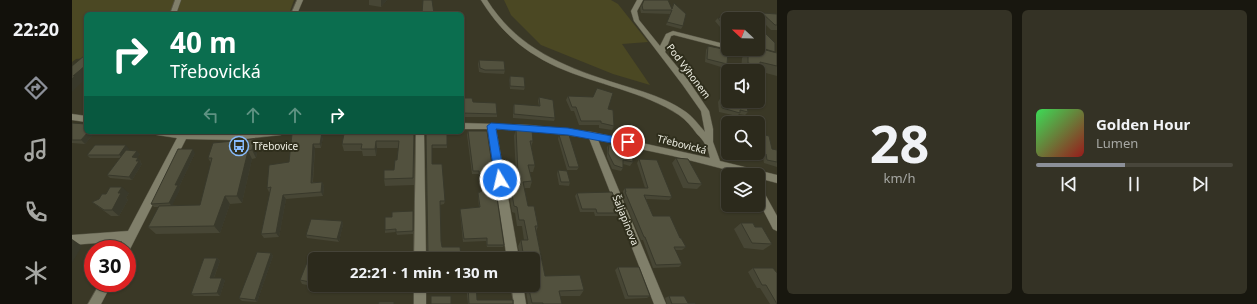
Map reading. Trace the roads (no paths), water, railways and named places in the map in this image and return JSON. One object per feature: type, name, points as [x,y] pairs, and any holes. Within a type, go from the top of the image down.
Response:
[{"type":"street","points":[[174,12],[178,0]]},
{"type":"street","points":[[295,12],[300,0]]},
{"type":"street","points":[[484,0],[495,19],[531,50],[562,66],[605,83],[653,98],[682,113],[709,142]]},
{"type":"street","name":"Pod Výhonem","points":[[640,0],[634,11],[636,20],[685,82],[705,111],[710,129],[709,142],[717,164]]},
{"type":"street","points":[[662,52],[668,35],[673,33],[721,45]]},
{"type":"street","points":[[762,56],[777,60]]},
{"type":"street","points":[[72,117],[84,120]]},
{"type":"street","name":"Třebovická","points":[[464,126],[531,128],[592,136],[628,142],[731,168]]},
{"type":"street","points":[[491,126],[511,252]]},
{"type":"street","points":[[170,134],[218,138],[253,134]]},
{"type":"street","points":[[420,134],[420,252]]},
{"type":"street","points":[[128,240],[183,136]]},
{"type":"street","name":"Šaljapinova","points":[[592,136],[660,304]]},
{"type":"street","name":"Třebovická","points":[[765,176],[777,179]]},
{"type":"street","points":[[765,203],[777,226]]},
{"type":"street","points":[[72,240],[130,236]]},
{"type":"street","points":[[94,304],[101,292]]},
{"type":"street","points":[[420,292],[420,304]]},
{"type":"street","points":[[518,292],[520,304]]},
{"type":"place","name":"Třebovice","points":[[239,146]]}]
